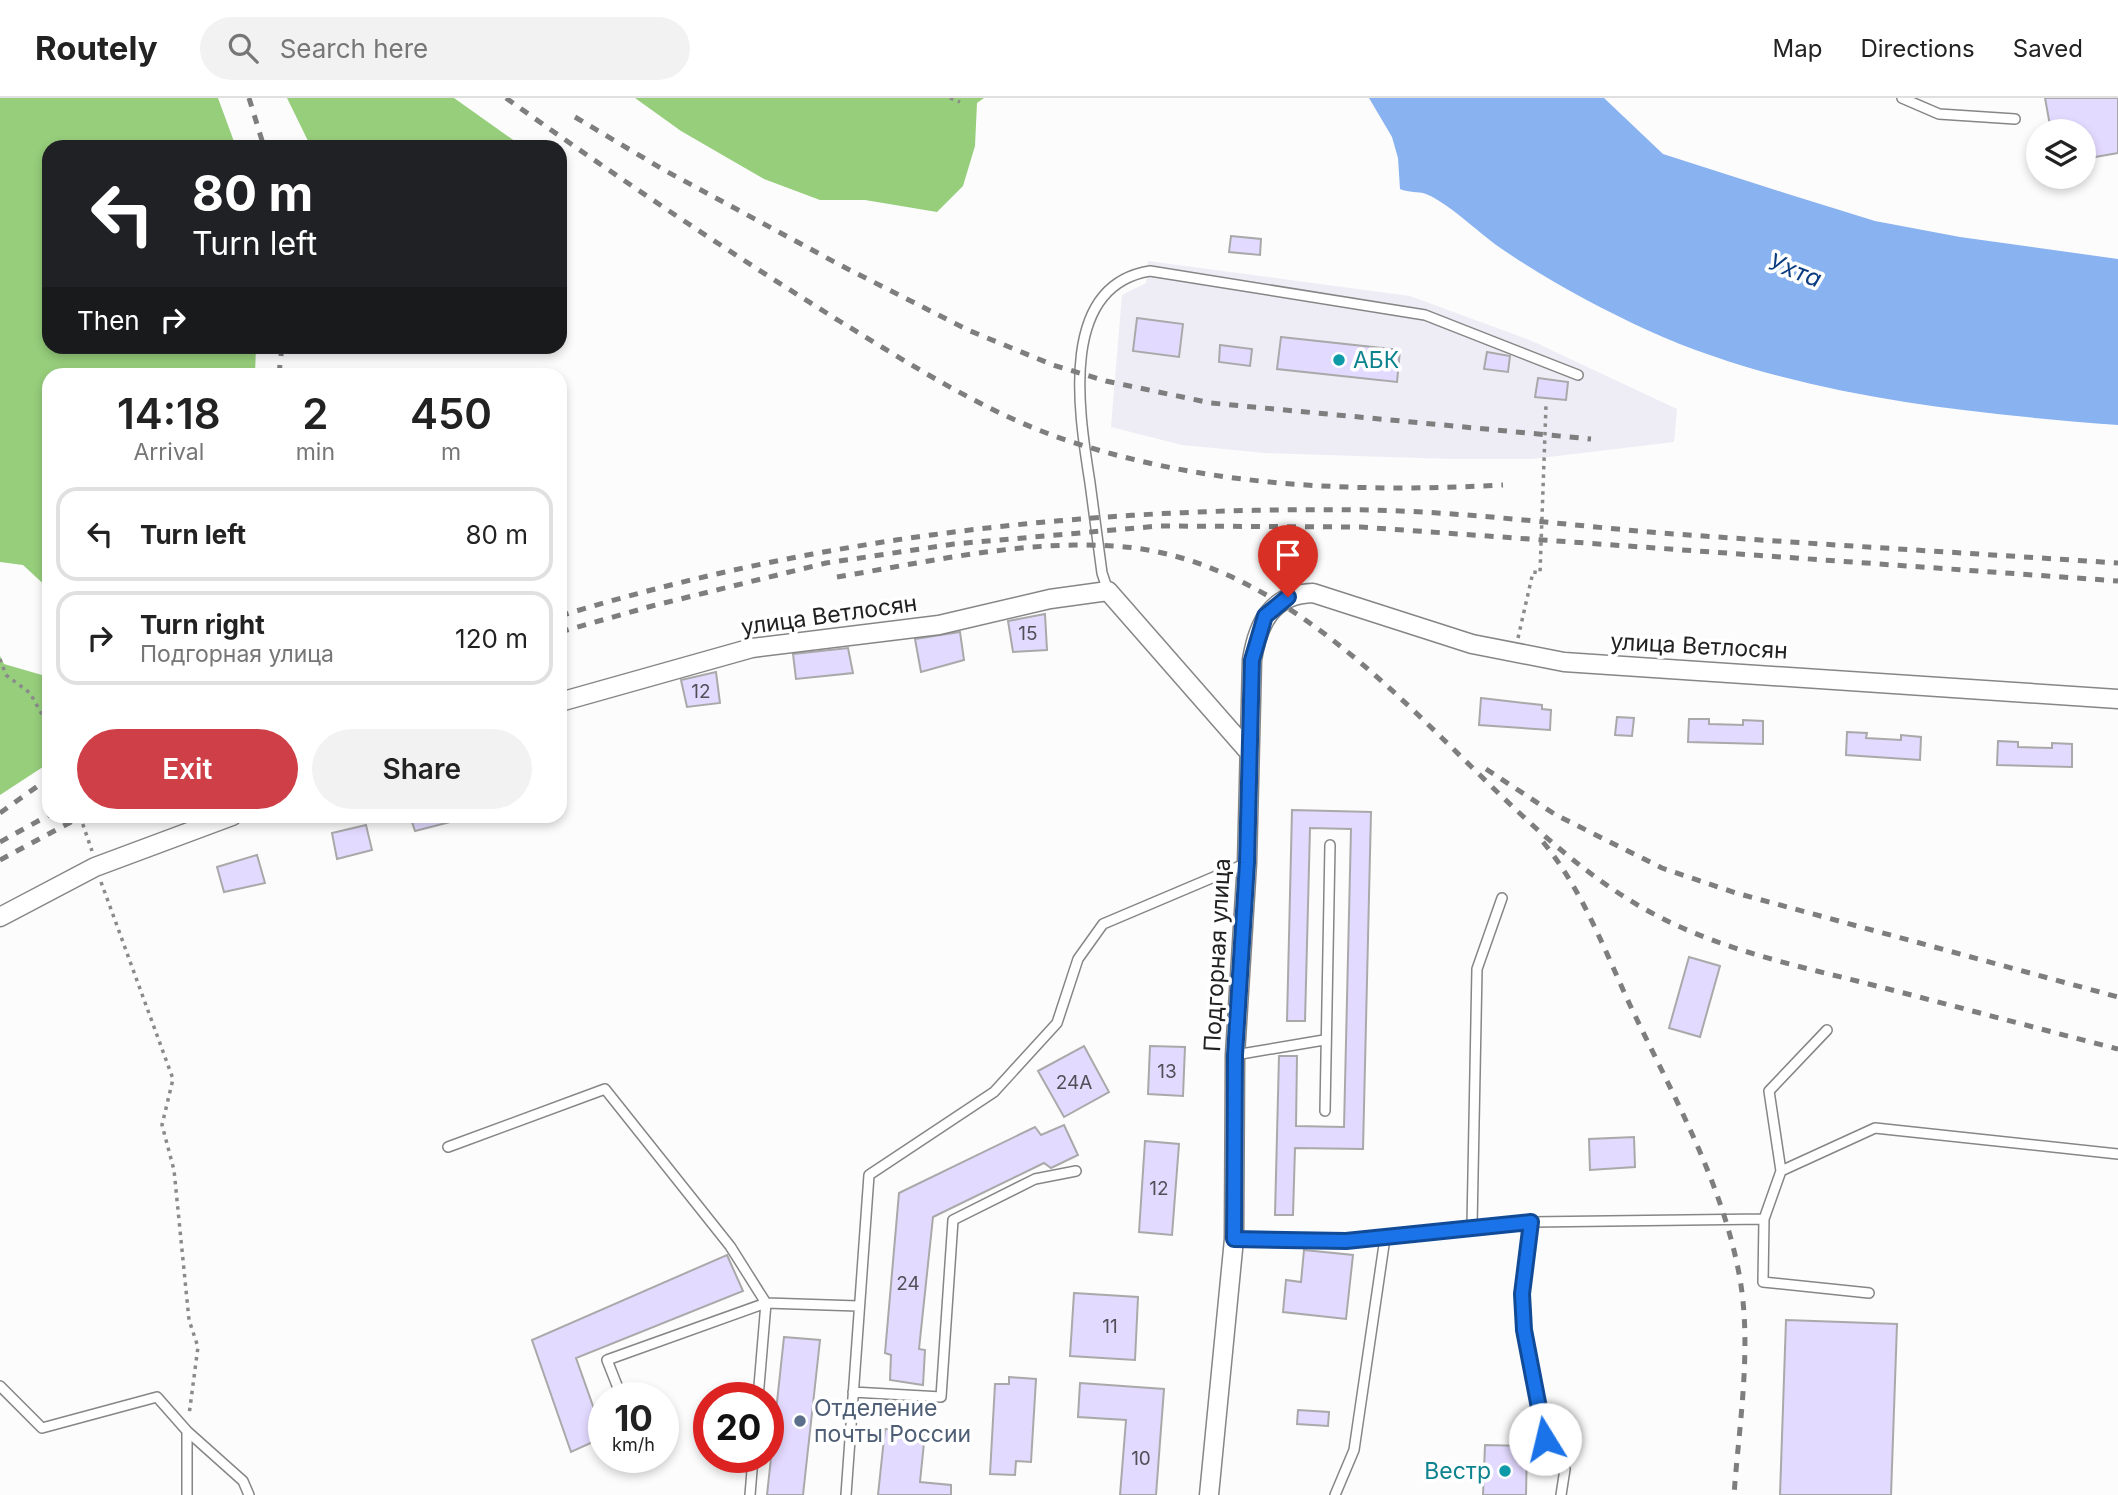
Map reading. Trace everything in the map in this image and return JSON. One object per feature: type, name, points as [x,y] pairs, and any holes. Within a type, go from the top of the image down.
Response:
[{"type":"street","name":"улица Ветлосян","points":[[567,700],[752,648],[939,625],[1049,599],[1108,591]]},
{"type":"street","points":[[1108,591],[1249,752]]},
{"type":"street","name":"улица Ветлосян","points":[[1288,597],[1313,593],[1332,597],[1472,644],[1515,654],[1594,665],[1917,683],[2118,699]]},
{"type":"street","name":"Подгорная улица","points":[[1209,1495],[1234,1239],[1235,1055],[1247,863],[1252,660],[1256,636],[1265,616],[1288,597]]},
{"type":"street","points":[[0,917],[95,867],[213,823]]},
{"type":"lane","points":[[1902,98],[1939,114],[2015,119]]},
{"type":"lane","points":[[1108,591],[1102,573],[1083,437],[1079,373],[1086,334],[1101,301],[1111,289],[1134,273],[1150,271],[1425,315],[1578,375]]},
{"type":"lane","points":[[1325,1111],[1324,1040],[1330,845]]},
{"type":"lane","points":[[846,1495],[869,1175],[994,1092],[1057,1023],[1078,959],[1103,924],[1247,863]]},
{"type":"lane","points":[[1472,1226],[1477,969],[1502,898]]},
{"type":"lane","points":[[1827,1030],[1769,1091],[1781,1171],[1765,1219],[1763,1282],[1869,1293]]},
{"type":"lane","points":[[1235,1055],[1324,1040]]},
{"type":"lane","points":[[448,1147],[605,1089],[730,1246],[766,1303],[759,1382]]},
{"type":"lane","points":[[1781,1171],[1875,1128],[2118,1154]]},
{"type":"lane","points":[[853,1392],[941,1397],[953,1220],[1035,1179],[1076,1171]]},
{"type":"lane","points":[[1234,1239],[1324,1241],[1385,1238],[1472,1226],[1531,1222],[1765,1219]]},
{"type":"lane","points":[[1531,1222],[1522,1294],[1524,1330],[1545,1439],[1565,1469],[1561,1495]]},
{"type":"lane","points":[[1335,1495],[1354,1450],[1385,1238]]},
{"type":"lane","points":[[616,1382],[607,1360],[766,1303],[858,1306]]},
{"type":"lane","points":[[0,1386],[42,1428],[157,1397],[187,1431],[243,1481],[249,1495]]},
{"type":"lane","points":[[187,1431],[187,1495]]},
{"type":"lane","points":[[750,1495],[752,1473]]},
{"type":"path","points":[[950,98],[960,102]]},
{"type":"path","points":[[1515,654],[1533,572],[1540,572],[1546,405]]},
{"type":"path","points":[[0,659],[6,675],[30,693],[42,714]]},
{"type":"path","points":[[83,823],[91,843],[95,867],[173,1079],[162,1125],[174,1170],[189,1320],[198,1347],[187,1431]]},
{"type":"shaded area","points":[[1148,261],[1410,296],[1532,341],[1677,409],[1674,442],[1532,459],[1451,459],[1265,453],[1182,445],[1111,427],[1122,295],[1146,283]]},
{"type":"green space","points":[[0,98],[218,98],[233,140],[42,140],[42,354],[256,354],[255,368],[42,368],[42,583],[23,565],[0,562]]},
{"type":"green space","points":[[287,98],[454,98],[513,140],[308,140]]},
{"type":"green space","points":[[635,98],[984,98],[977,103],[975,146],[963,186],[937,212],[865,200],[820,200],[764,179],[681,131]]},
{"type":"green space","points":[[0,656],[4,664],[42,675],[42,768],[0,795]]},
{"type":"water","name":"Ухта","points":[[1369,98],[1604,98],[1663,154],[1788,194],[1875,221],[1960,237],[2118,259],[2118,425],[1938,407],[1818,385],[1759,371],[1647,330],[1534,270],[1434,198],[1400,189],[1398,158],[1392,137]]},
{"type":"building","points":[[2045,98],[2118,98],[2118,153],[2096,157],[2096,119],[2049,119]]},
{"type":"building","points":[[1231,236],[1261,239],[1260,255],[1229,252]]},
{"type":"building","points":[[1137,318],[1183,324],[1179,357],[1133,351]]},
{"type":"building","name":"АБК","points":[[1281,337],[1400,350],[1397,382],[1277,369]]},
{"type":"building","points":[[1220,345],[1252,349],[1250,366],[1219,362]]},
{"type":"building","points":[[1487,352],[1510,356],[1508,372],[1484,369]]},
{"type":"building","points":[[1538,378],[1568,382],[1566,400],[1535,397]]},
{"type":"building","points":[[1045,614],[1047,650],[1013,652],[1008,621]]},
{"type":"building","points":[[960,632],[964,660],[921,672],[915,639]]},
{"type":"building","points":[[848,648],[853,673],[796,679],[793,654]]},
{"type":"building","points":[[716,672],[720,703],[687,707],[681,680]]},
{"type":"building","points":[[1481,698],[1542,705],[1542,709],[1551,710],[1550,730],[1479,725]]},
{"type":"building","points":[[1617,717],[1634,718],[1632,736],[1615,735]]},
{"type":"building","points":[[1689,719],[1709,719],[1709,724],[1743,725],[1743,720],[1763,721],[1763,744],[1688,742]]},
{"type":"building","points":[[1847,732],[1867,733],[1866,738],[1901,740],[1901,735],[1921,737],[1920,760],[1846,755]]},
{"type":"building","points":[[1998,741],[2018,742],[2018,747],[2052,748],[2052,743],[2072,744],[2072,767],[1997,765]]},
{"type":"building","points":[[1292,810],[1371,812],[1363,1149],[1295,1148],[1293,1215],[1275,1215],[1279,1056],[1297,1056],[1296,1126],[1344,1127],[1351,829],[1310,828],[1305,1021],[1287,1021]]},
{"type":"building","points":[[412,823],[446,823],[415,831]]},
{"type":"building","points":[[366,825],[372,850],[337,859],[332,833]]},
{"type":"building","points":[[257,855],[265,883],[224,892],[217,867]]},
{"type":"building","points":[[1689,957],[1720,966],[1700,1037],[1669,1028]]},
{"type":"building","points":[[1084,1046],[1109,1092],[1064,1117],[1038,1071]]},
{"type":"building","points":[[1150,1046],[1185,1047],[1183,1096],[1148,1094]]},
{"type":"building","points":[[1064,1125],[1078,1155],[1051,1168],[1044,1163],[933,1217],[919,1349],[925,1350],[923,1385],[890,1380],[891,1355],[885,1353],[899,1193],[1035,1127],[1041,1135]]},
{"type":"building","points":[[1634,1137],[1635,1167],[1590,1170],[1589,1139]]},
{"type":"building","points":[[1145,1141],[1179,1144],[1172,1235],[1139,1232]]},
{"type":"building","points":[[1304,1250],[1353,1255],[1346,1319],[1283,1312],[1286,1280],[1301,1282]]},
{"type":"building","points":[[727,1255],[743,1291],[576,1358],[588,1392],[588,1444],[571,1452],[532,1340]]},
{"type":"building","points":[[1074,1293],[1138,1297],[1135,1360],[1070,1356]]},
{"type":"building","points":[[1786,1320],[1897,1324],[1891,1495],[1780,1495]]},
{"type":"building","points":[[784,1337],[820,1340],[803,1495],[767,1495],[769,1473],[784,1473],[784,1382],[779,1382]]},
{"type":"building","points":[[1009,1377],[1036,1379],[1031,1462],[1016,1461],[1015,1475],[990,1474],[995,1384],[1009,1384]]},
{"type":"building","points":[[1080,1383],[1164,1389],[1156,1495],[1120,1495],[1126,1420],[1078,1417]]},
{"type":"building","points":[[1298,1410],[1329,1412],[1328,1426],[1297,1424]]},
{"type":"building","points":[[885,1429],[925,1433],[920,1482],[951,1485],[951,1495],[878,1495]]},
{"type":"building","name":"Вестр","points":[[1485,1445],[1527,1446],[1526,1495],[1483,1495]]},
{"type":"railway","points":[[249,98],[262,140]]},
{"type":"railway","points":[[506,98],[565,140]]},
{"type":"railway","points":[[575,117],[664,170],[840,265],[968,330],[1053,365],[1106,381],[1211,403],[1591,439]]},
{"type":"railway","points":[[567,141],[672,213],[841,322],[950,387],[1036,429],[1119,456],[1227,477],[1337,487],[1503,485]]},
{"type":"railway","points":[[280,368],[281,354]]},
{"type":"railway","points":[[567,614],[659,588],[859,546],[961,531],[1165,513],[1268,510],[1406,511],[1661,533],[2118,563]]},
{"type":"railway","points":[[567,630],[826,563],[954,544],[1159,526],[1361,527],[2118,581]]},
{"type":"railway","points":[[837,577],[1009,549],[1079,545],[1114,546],[1162,553],[1208,567],[1252,587],[1294,612],[1333,641],[1407,705],[1540,832],[1593,875],[1650,912],[1701,936],[1753,954],[2118,1049]]},
{"type":"railway","points":[[1486,769],[1556,815],[1662,868],[1736,893],[2118,997]]},
{"type":"railway","points":[[0,813],[42,783]]},
{"type":"railway","points":[[0,842],[42,819]]},
{"type":"railway","points":[[0,860],[69,823]]},
{"type":"railway","points":[[1543,842],[1581,899],[1678,1104],[1709,1173],[1732,1243],[1740,1279],[1745,1332],[1734,1495]]},
{"type":"place","name":"АБК","points":[[1339,360]]},
{"type":"place","name":"Отделение почты России","points":[[800,1421]]},
{"type":"place","name":"Вестр","points":[[1505,1471]]},
{"type":"route","points":[[1288,597],[1265,616],[1256,636],[1252,660],[1247,863],[1235,1055],[1234,1239],[1346,1241],[1531,1222],[1522,1294],[1524,1330],[1545,1439]]}]
